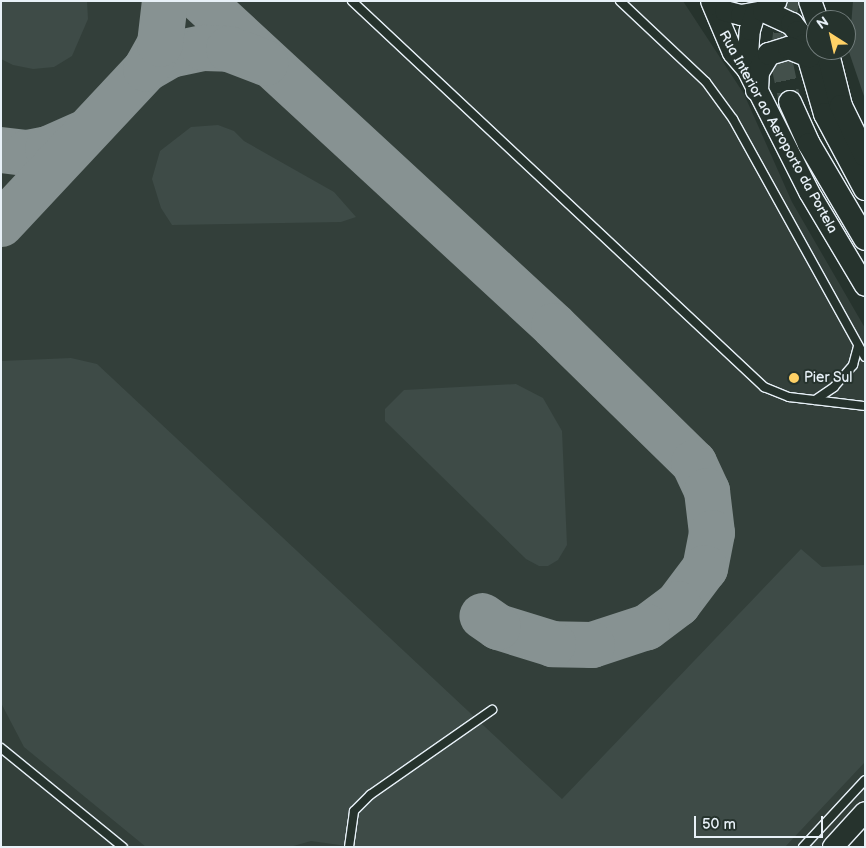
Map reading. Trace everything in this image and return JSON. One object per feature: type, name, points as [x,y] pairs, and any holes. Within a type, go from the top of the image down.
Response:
[{"type":"main road","points":[[765,9],[792,24],[806,38]]},
{"type":"main road","points":[[757,90],[758,72],[769,54],[788,48],[806,52]]},
{"type":"main road","points":[[822,60],[825,114],[865,189]]},
{"type":"main road","points":[[824,60],[841,106],[865,155]]},
{"type":"main road","points":[[790,102],[809,144],[865,239]]},
{"type":"street","points":[[712,1],[732,14],[765,9]]},
{"type":"street","name":"Rua Interior ao Aeroporto da Portela","points":[[712,1],[733,53],[746,69],[809,192],[865,286]]},
{"type":"street","points":[[746,69],[750,30],[765,9]]},
{"type":"street","points":[[832,847],[865,812]]},
{"type":"lane","points":[[352,1],[764,387],[789,397],[865,406]]},
{"type":"lane","points":[[620,1],[706,82],[733,119],[865,358]]},
{"type":"lane","points":[[815,400],[834,388],[852,365],[858,346]]},
{"type":"lane","points":[[349,847],[354,811],[370,795],[492,710]]},
{"type":"lane","points":[[1,748],[123,847]]},
{"type":"lane","points":[[802,847],[865,780]]},
{"type":"shaded area","points":[[1,1],[683,1],[744,94],[792,202],[865,328],[865,799],[820,847],[1,847]]},
{"type":"shaded area","points":[[1,1],[87,1],[88,19],[72,56],[54,67],[33,69],[13,65],[1,59]]},
{"type":"shaded area","points":[[853,1],[865,1],[865,99],[852,60],[856,60],[856,10],[852,10]]},
{"type":"shaded area","points":[[218,125],[234,131],[244,141],[334,192],[356,217],[341,222],[172,225],[161,208],[152,179],[160,151],[191,127]]},
{"type":"shaded area","points":[[71,358],[97,364],[562,799],[801,549],[822,567],[865,565],[865,762],[785,847],[354,847],[311,841],[290,847],[146,847],[24,747],[1,703],[1,361]]},
{"type":"shaded area","points":[[516,384],[543,398],[562,431],[567,545],[558,560],[548,566],[539,566],[526,559],[385,421],[385,409],[404,390]]},
{"type":"taxiway","points":[[1,224],[146,69],[160,44],[165,1]]},
{"type":"taxiway","points":[[202,1],[554,326],[694,463],[707,491],[712,533],[705,568],[678,604],[647,627],[592,645],[553,644],[498,627],[482,616]]},
{"type":"taxiway","points":[[146,69],[170,55],[204,48],[229,49],[265,63]]},
{"type":"taxiway","points":[[1,150],[27,153],[48,149],[82,134]]},
{"type":"tunnel","points":[[788,1],[781,59],[790,102]]},
{"type":"place","name":"Pier Sul","points":[[794,378]]}]
